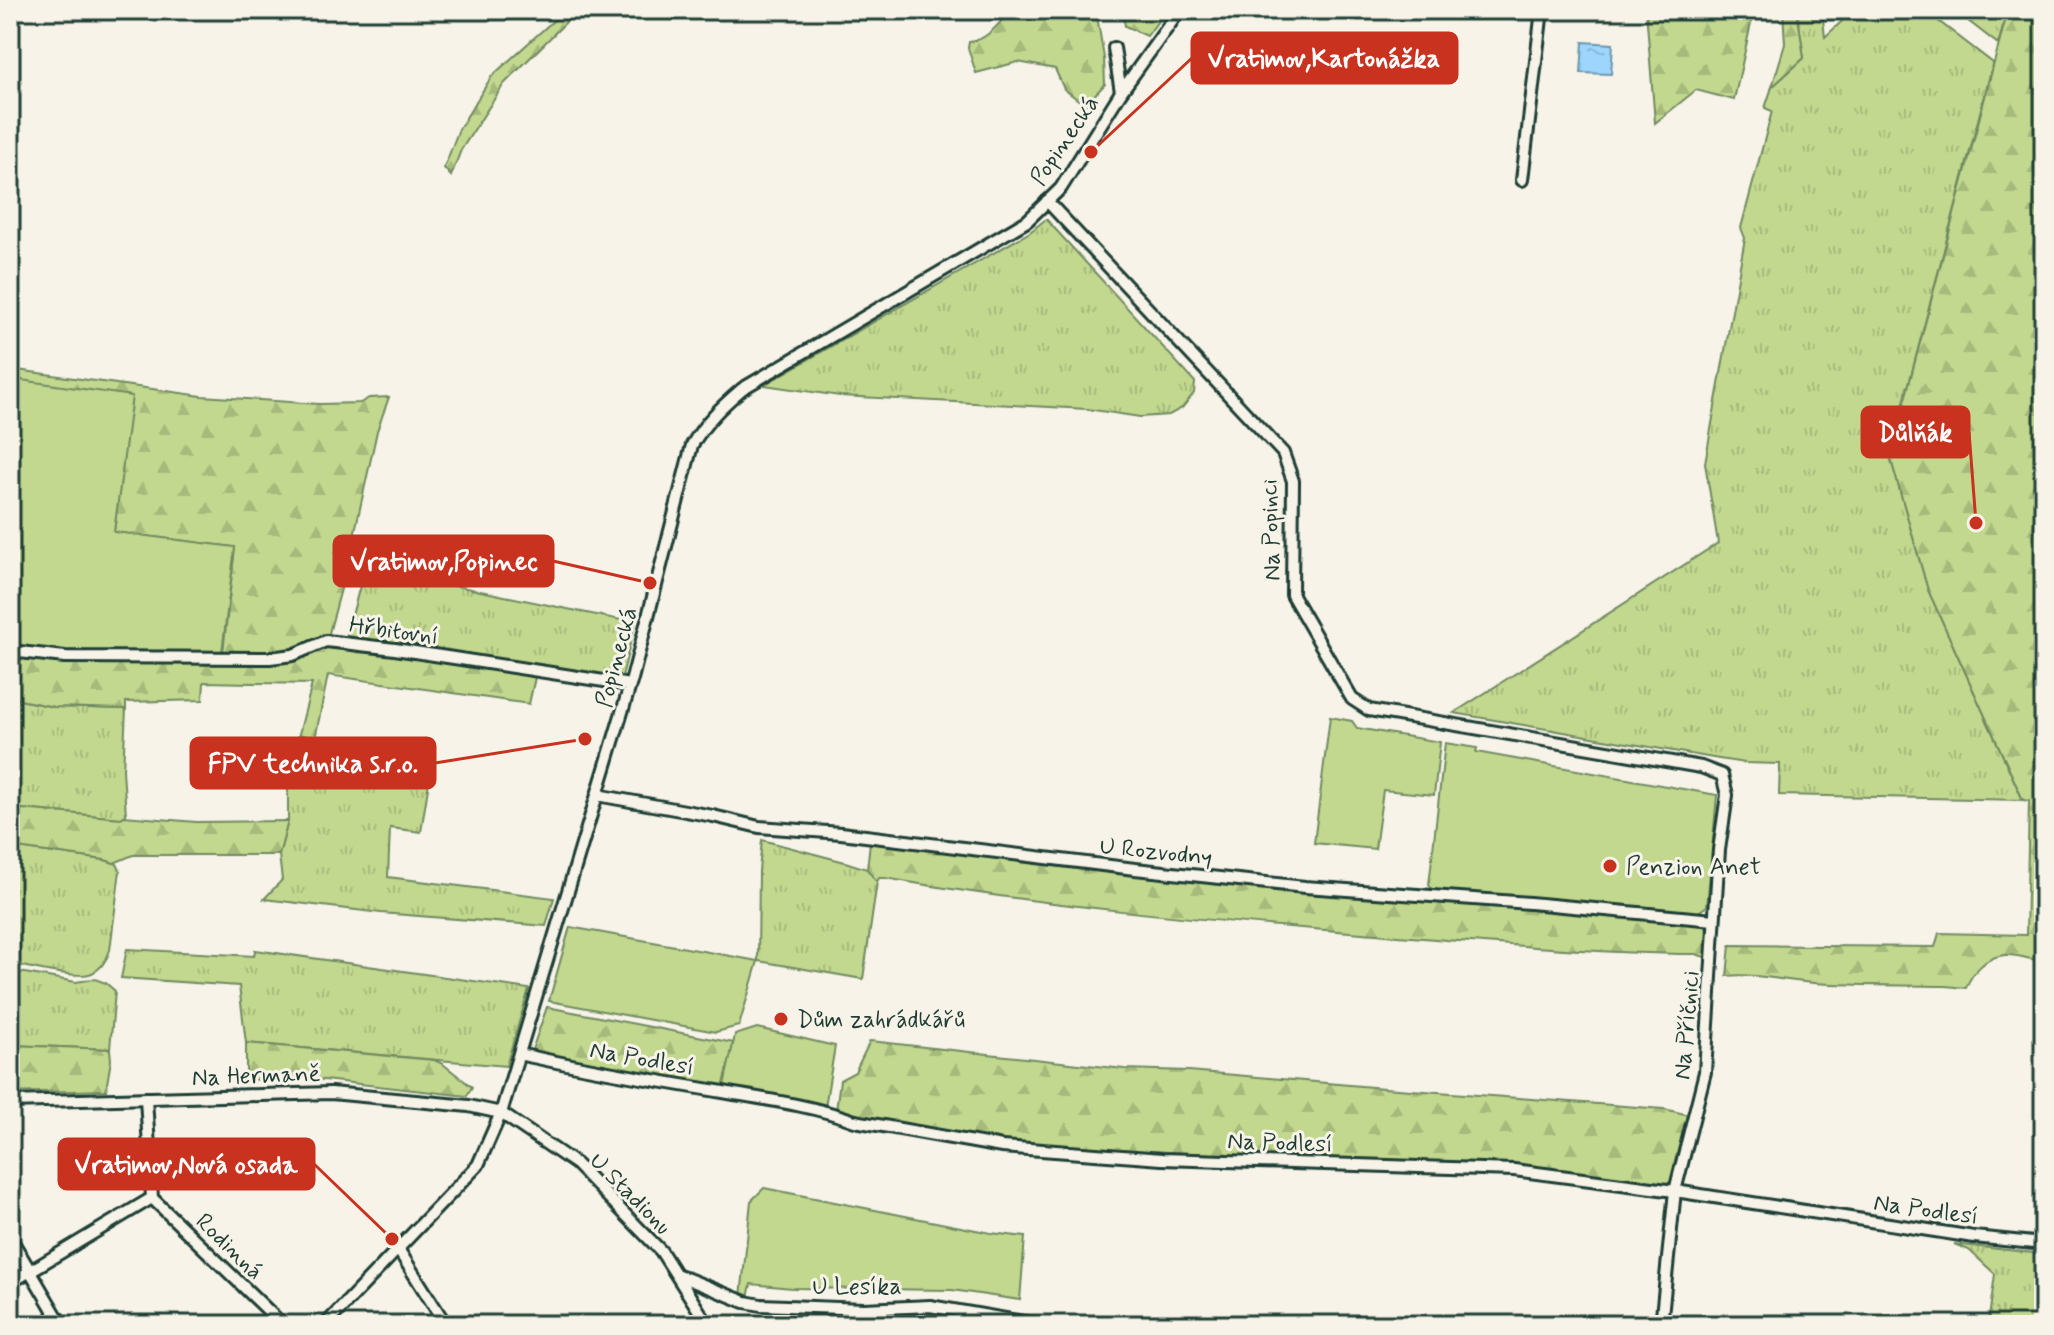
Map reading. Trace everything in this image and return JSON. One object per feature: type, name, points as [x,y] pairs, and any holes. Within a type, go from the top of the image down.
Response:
[{"type":"street","name":"Popinecká","points":[[325,1325],[478,1165],[501,1113],[630,685],[692,445],[712,415],[742,389],[1027,221],[1061,188],[1121,92],[1180,10]]},
{"type":"street","points":[[1522,180],[1542,10]]},
{"type":"street","points":[[1114,48],[1121,92]]},
{"type":"street","name":"Na Popinci","points":[[1047,201],[1283,453],[1293,481],[1292,595],[1352,699],[1369,710],[1701,767],[1722,775]]},
{"type":"street","name":"Hřbitovní","points":[[10,651],[65,657],[270,658],[293,655],[326,641],[630,685]]},
{"type":"street","name":"Na Příčnici","points":[[1661,1325],[1675,1191],[1705,1072],[1719,850],[1727,795],[1722,775]]},
{"type":"street","name":"U Rozvodny","points":[[597,795],[759,827],[841,833],[1305,887],[1714,920]]},
{"type":"street","name":"Na Podlesí","points":[[519,1054],[583,1069],[778,1102],[833,1113],[855,1121],[1002,1147],[1162,1159],[1514,1170],[1675,1191],[1974,1237],[2044,1244]]},
{"type":"street","name":"Na Hermaně","points":[[10,1102],[331,1093],[469,1106],[501,1113]]},
{"type":"street","points":[[10,1283],[152,1198],[146,1098]]},
{"type":"street","name":"U Stadionu","points":[[501,1113],[576,1164],[661,1251],[708,1325]]},
{"type":"street","name":"Rodinná","points":[[152,1198],[283,1325]]},
{"type":"street","points":[[10,1237],[62,1325]]},
{"type":"street","points":[[398,1249],[446,1325]]},
{"type":"street","name":"U Lesíka","points":[[676,1275],[745,1302],[761,1305],[864,1309],[930,1306],[1041,1325]]},
{"type":"green space","points":[[565,10],[578,10],[504,84],[461,150],[451,176],[444,168],[459,129],[492,76]]},
{"type":"green space","points":[[1011,10],[1096,10],[1105,84],[1085,105],[1064,89],[1055,69],[1018,62],[976,73],[969,42],[987,34]]},
{"type":"green space","points":[[1122,10],[1166,10],[1147,36],[1125,26]]},
{"type":"green space","points":[[1646,10],[1754,10],[1734,100],[1696,90],[1655,123]]},
{"type":"green space","points":[[1783,10],[1797,10],[1804,58],[1772,87],[1785,44]]},
{"type":"green space","points":[[1797,10],[1822,10],[1825,37],[1854,10],[1924,10],[1993,63],[1890,456],[1928,590],[2023,800],[1779,795],[1780,764],[1719,759],[1454,713],[1718,543],[1705,463],[1745,238],[1741,228],[1772,111],[1765,108],[1772,87],[1804,58]]},
{"type":"green space","points":[[1954,10],[2008,10],[1998,44]]},
{"type":"green space","points":[[2008,10],[2044,10],[2044,962],[2014,955],[1992,958],[1972,976],[1966,988],[1830,984],[1759,976],[1727,976],[1730,945],[1935,947],[1939,933],[2026,935],[2029,801],[2023,800],[1928,590],[1890,456]]},
{"type":"green space","points":[[1046,219],[1195,382],[1194,393],[1182,408],[1169,415],[1140,417],[1087,409],[840,396],[764,385],[1030,232]]},
{"type":"green space","points":[[10,369],[202,396],[319,404],[360,403],[369,398],[389,397],[377,431],[328,637],[536,673],[529,704],[328,675],[315,739],[299,734],[312,684],[204,682],[203,700],[126,702],[126,709],[54,707],[10,698],[10,657],[65,664],[222,661],[235,547],[114,532],[131,396],[10,380]]},
{"type":"green space","points":[[14,379],[132,396],[114,532],[235,547],[222,652],[65,654],[10,647],[10,416]]},
{"type":"green space","points":[[365,567],[635,623],[622,677],[346,638]]},
{"type":"green space","points":[[10,698],[54,707],[126,709],[123,770],[126,815],[121,818],[10,808]]},
{"type":"green space","points":[[1330,717],[1352,721],[1357,728],[1440,742],[1434,795],[1383,790],[1375,849],[1314,843]]},
{"type":"green space","points":[[299,734],[433,756],[421,832],[390,828],[388,877],[554,898],[546,926],[381,913],[264,899],[282,880],[279,855],[288,821],[288,775]]},
{"type":"green space","points":[[1445,743],[1477,748],[1476,752],[1717,795],[1707,906],[1697,913],[1434,892],[1429,885]]},
{"type":"green space","points":[[10,808],[196,822],[288,821],[279,855],[133,855],[114,863],[10,847]]},
{"type":"green space","points":[[762,840],[867,869],[877,882],[863,979],[758,961]]},
{"type":"green space","points":[[870,842],[1134,874],[1706,925],[1710,955],[1707,958],[1696,954],[1612,952],[1242,923],[1063,904],[885,878],[879,878],[877,882],[867,869]]},
{"type":"green space","points":[[10,847],[117,864],[120,870],[110,950],[96,970],[89,974],[73,975],[10,963]]},
{"type":"green space","points":[[570,927],[758,961],[739,1026],[716,1032],[549,1001]]},
{"type":"green space","points":[[127,949],[254,956],[255,950],[529,989],[506,1066],[246,1043],[239,986],[121,978]]},
{"type":"green space","points":[[19,972],[76,982],[95,979],[106,983],[115,991],[110,1049],[10,1045],[10,1022]]},
{"type":"green space","points":[[547,1007],[734,1043],[723,1090],[532,1050]]},
{"type":"green space","points":[[757,1028],[835,1046],[825,1107],[723,1090],[735,1035]]},
{"type":"green space","points":[[870,1041],[1124,1069],[1189,1071],[1664,1109],[1689,1115],[1672,1184],[1518,1168],[1103,1149],[1009,1141],[836,1111],[840,1080],[855,1072]]},
{"type":"green space","points":[[246,1043],[434,1060],[472,1087],[467,1096],[306,1078],[246,1080]]},
{"type":"green space","points":[[10,1045],[110,1049],[106,1090],[10,1093]]},
{"type":"green space","points":[[764,1188],[1025,1237],[1020,1300],[952,1290],[792,1288],[751,1284],[748,1298],[741,1297],[751,1201]]},
{"type":"green space","points":[[1954,1244],[2044,1254],[2044,1325],[1988,1325],[1995,1274],[1969,1250]]},
{"type":"water","points":[[1583,42],[1613,44],[1611,74],[1581,73]]},
{"type":"place","name":"Vratimov,Kartonážka","points":[[1091,152]]},
{"type":"place","name":"Důlňák","points":[[1976,523]]},
{"type":"place","name":"Vratimov,Popinec","points":[[650,583]]},
{"type":"place","name":"FPV technika s.r.o.","points":[[585,739]]},
{"type":"place","name":"Penzion Anet","points":[[1610,866]]},
{"type":"place","name":"Dům zahrádkářů","points":[[781,1019]]},
{"type":"place","name":"Vratimov,Nová osada","points":[[392,1239]]}]
